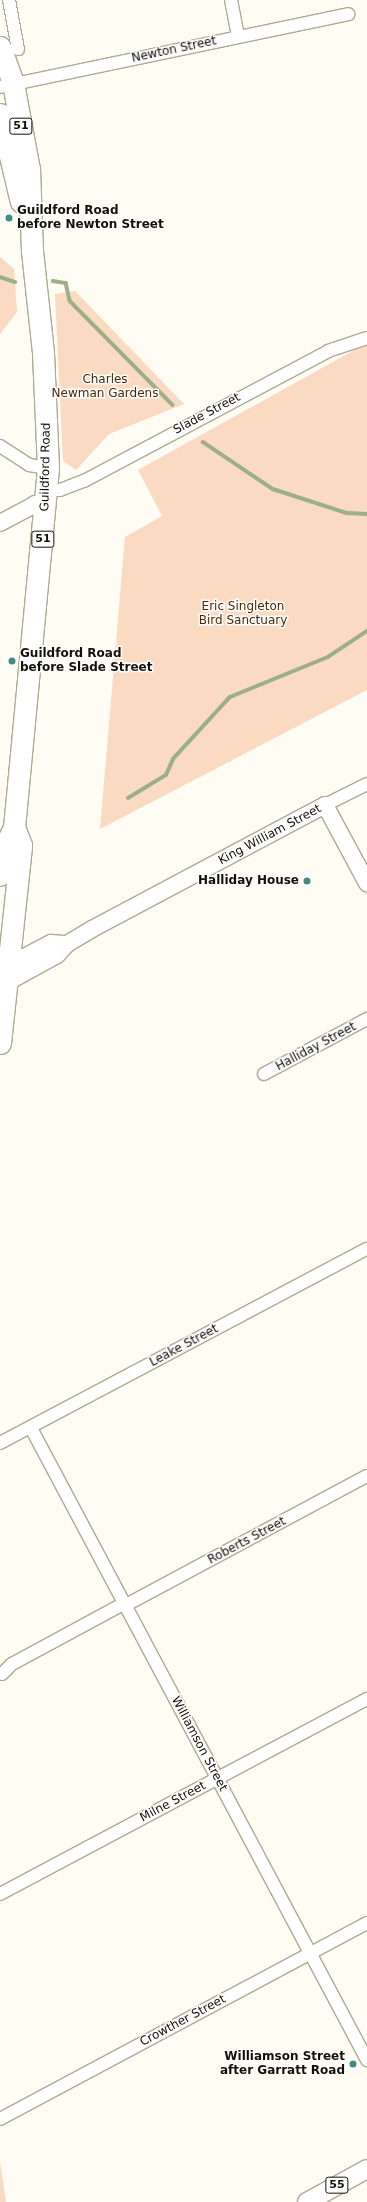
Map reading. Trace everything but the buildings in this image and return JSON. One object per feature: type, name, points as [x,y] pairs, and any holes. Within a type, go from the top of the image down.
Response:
[{"type":"highway","name":"Guildford Road","points":[[0,875],[4,848],[14,827],[47,497],[48,468],[43,353],[32,251],[29,168],[6,85],[9,48]]},
{"type":"highway","name":"Guildford Road","points":[[0,114],[32,251]]},
{"type":"highway","name":"Guildford Road","points":[[0,1043],[3,976],[21,845],[14,827]]},
{"type":"main road","name":"55","points":[[307,2202],[367,2169]]},
{"type":"street","points":[[9,0],[9,48]]},
{"type":"street","points":[[231,0],[238,36]]},
{"type":"street","name":"Newton Street","points":[[6,85],[348,14]]},
{"type":"street","name":"Slade Street","points":[[0,523],[60,490],[84,481],[328,351],[367,338]]},
{"type":"street","points":[[0,446],[29,465],[48,468]]},
{"type":"street","name":"King William Street","points":[[3,976],[51,943],[67,944],[325,805],[367,784]]},
{"type":"street","points":[[325,805],[367,883]]},
{"type":"street","name":"Halliday Street","points":[[264,1074],[367,1019]]},
{"type":"street","name":"Leake Street","points":[[0,1443],[31,1428],[367,1249]]},
{"type":"street","name":"Williamson Street","points":[[31,1428],[126,1604],[367,2060]]},
{"type":"street","name":"Roberts Street","points":[[2,1674],[12,1664],[367,1476]]},
{"type":"street","name":"Milne Street","points":[[0,1894],[367,1699]]},
{"type":"street","name":"Crowther Street","points":[[0,2119],[367,1923]]},
{"type":"green space","points":[[0,257],[14,269],[17,312],[0,334]]},
{"type":"green space","name":"Charles Newman Gardens","points":[[75,291],[184,404],[109,434],[76,470],[63,461],[55,294]]},
{"type":"green space","name":"Eric Singleton Bird Sanctuary","points":[[367,343],[367,690],[100,829],[125,537],[162,516],[138,470]]},
{"type":"green space","points":[[0,2162],[6,2202],[0,2202]]},
{"type":"waterway","points":[[0,277],[15,282]]},
{"type":"waterway","points":[[53,281],[66,283],[70,301],[173,405]]},
{"type":"waterway","points":[[203,442],[273,489],[347,513],[367,514]]},
{"type":"waterway","points":[[128,798],[166,775],[173,759],[230,697],[328,657],[367,631]]},
{"type":"place","name":"Guildford Road before Newton Street","points":[[9,218]]},
{"type":"place","name":"Guildford Road before Slade Street","points":[[12,661]]},
{"type":"place","name":"Halliday House","points":[[307,881]]},
{"type":"place","name":"Williamson Street after Garratt Road","points":[[353,2064]]}]
